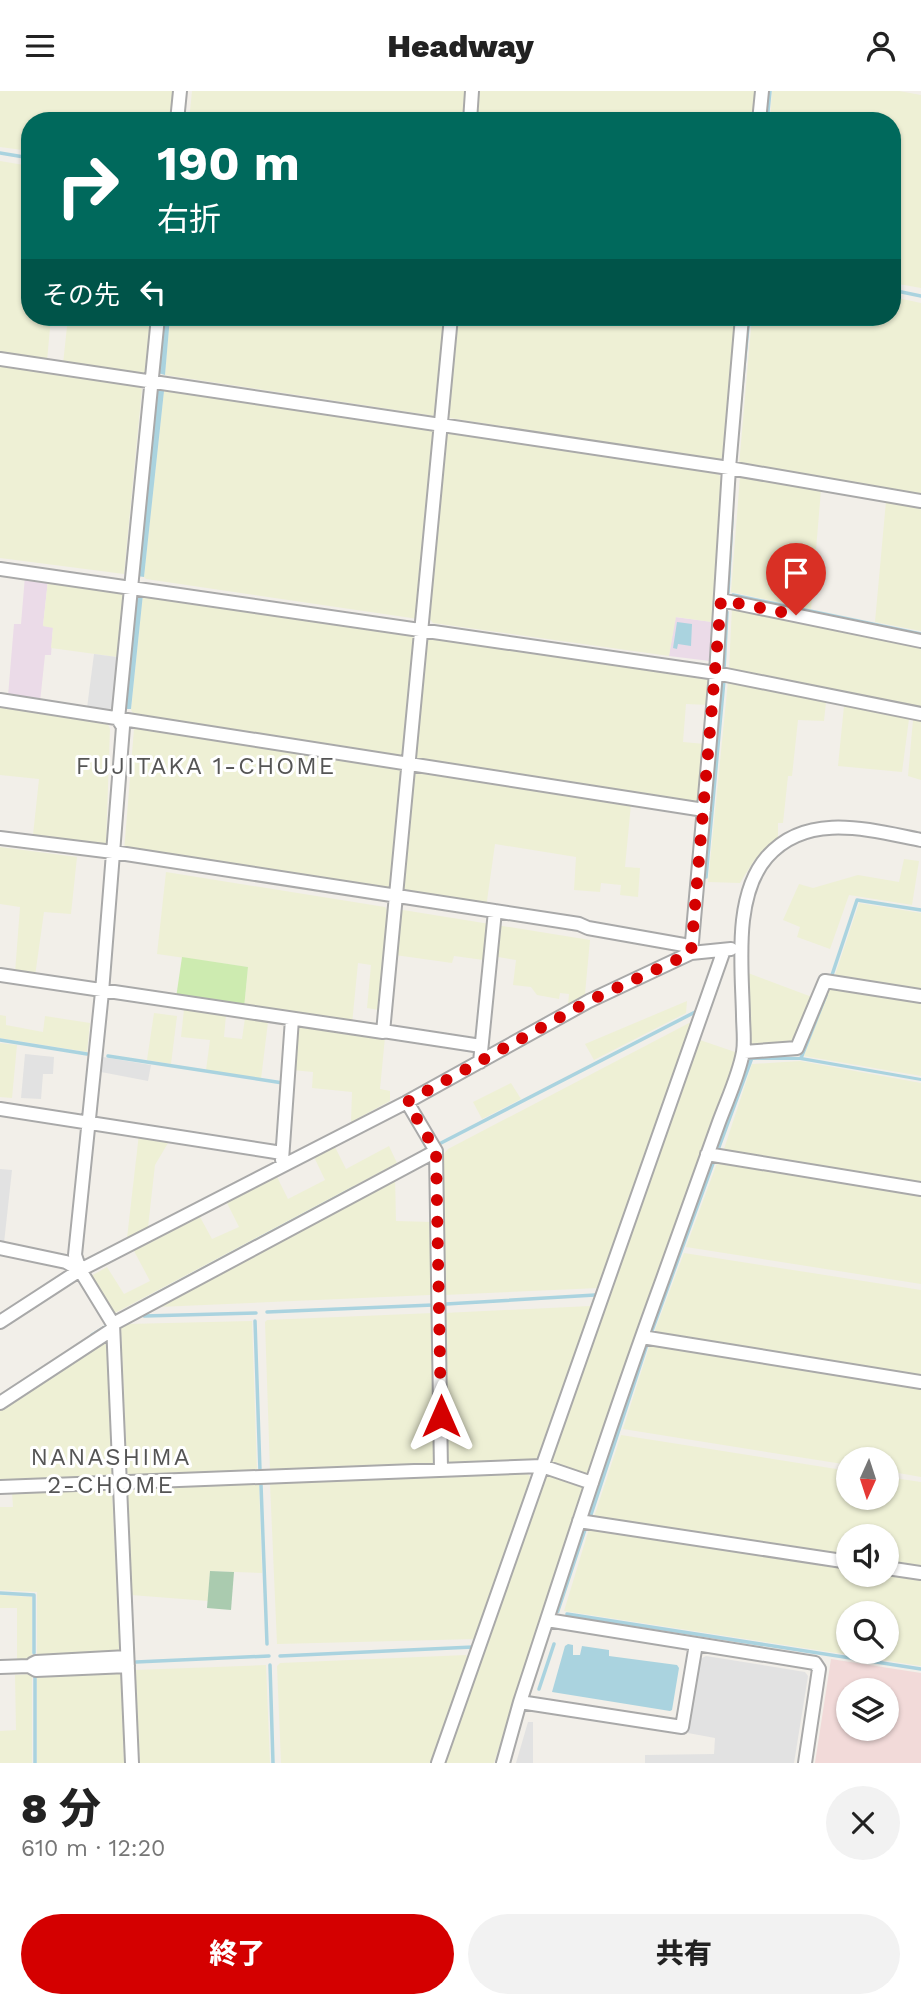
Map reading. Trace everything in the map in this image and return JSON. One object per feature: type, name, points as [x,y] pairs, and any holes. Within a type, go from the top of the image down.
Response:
[{"type":"street","points":[[178,112],[180,91]]},
{"type":"street","points":[[471,112],[472,91]]},
{"type":"street","points":[[760,112],[762,91]]},
{"type":"street","points":[[132,1763],[113,1326],[80,1270],[75,1255],[102,992],[122,727],[118,719],[157,326]]},
{"type":"street","points":[[383,1031],[450,326]]},
{"type":"street","points":[[691,953],[716,673],[741,326]]},
{"type":"street","points":[[0,359],[729,468],[921,501]]},
{"type":"street","points":[[0,569],[716,673],[921,714]]},
{"type":"street","points":[[721,600],[921,641]]},
{"type":"street","points":[[0,700],[704,810]]},
{"type":"street","points":[[503,1763],[579,1521],[744,1052],[741,947],[747,891],[762,864],[780,845],[798,835],[820,828],[869,829],[921,840]]},
{"type":"street","points":[[0,838],[113,852],[579,924],[588,929],[684,945],[691,953]]},
{"type":"street","points":[[480,1062],[495,911]]},
{"type":"street","points":[[0,1322],[80,1270],[407,1102],[589,1001],[691,953],[741,947]]},
{"type":"street","points":[[438,1763],[724,950]]},
{"type":"street","points":[[0,975],[481,1046]]},
{"type":"street","points":[[744,1052],[797,1048],[825,981],[921,996]]},
{"type":"street","points":[[284,1166],[282,1153],[292,1019]]},
{"type":"street","points":[[407,1102],[436,1151],[441,1469]]},
{"type":"street","points":[[0,1109],[282,1153]]},
{"type":"street","points":[[0,1403],[113,1326],[436,1151]]},
{"type":"street","points":[[707,1154],[921,1189]]},
{"type":"street","points":[[0,1248],[66,1262],[80,1270]]},
{"type":"street","points":[[642,1337],[921,1382]]},
{"type":"street","points":[[0,1487],[542,1466],[593,1483]]},
{"type":"street","points":[[579,1521],[836,1560]]},
{"type":"street","points":[[899,1570],[921,1573]]},
{"type":"street","points":[[547,1620],[815,1663],[819,1669],[805,1763]]},
{"type":"street","points":[[520,1702],[682,1727],[696,1644]]},
{"type":"street","points":[[0,1667],[29,1666],[36,1670],[127,1662]]},
{"type":"shaded area","points":[[25,576],[48,580],[43,626],[53,627],[51,655],[45,655],[40,702],[8,696],[14,624],[21,624]]},
{"type":"shaded area","points":[[675,617],[712,622],[710,661],[669,656]]},
{"type":"shaded area","points":[[94,654],[117,657],[113,706],[108,712],[87,708]]},
{"type":"shaded area","points":[[25,1054],[54,1057],[53,1074],[43,1074],[41,1099],[21,1098]]},
{"type":"shaded area","points":[[103,1057],[151,1065],[148,1081],[101,1072]]},
{"type":"shaded area","points":[[0,1169],[12,1170],[4,1243],[0,1242]]},
{"type":"shaded area","points":[[706,1656],[805,1672],[808,1676],[794,1763],[645,1763],[645,1755],[714,1754],[715,1738],[688,1733],[700,1659]]},
{"type":"shaded area","points":[[831,1659],[836,1660],[836,1664],[863,1664],[921,1673],[921,1763],[815,1763]]},
{"type":"shaded area","points":[[528,1722],[533,1722],[533,1763],[516,1763]]},
{"type":"green space","points":[[0,91],[176,91],[174,112],[21,112],[21,150],[0,147]]},
{"type":"green space","points":[[192,91],[467,91],[465,112],[190,112]]},
{"type":"green space","points":[[478,91],[757,91],[755,112],[476,112]]},
{"type":"green space","points":[[772,91],[899,91],[921,95],[921,288],[901,284],[901,112],[771,112]]},
{"type":"green space","points":[[0,161],[21,164],[21,326],[50,326],[47,361],[0,354]]},
{"type":"green space","points":[[901,299],[921,303],[921,495],[739,465],[751,326],[901,326]]},
{"type":"green space","points":[[67,326],[153,326],[150,373],[140,375],[63,364]]},
{"type":"green space","points":[[169,326],[445,326],[435,416],[165,375]]},
{"type":"green space","points":[[456,326],[736,326],[724,456],[718,460],[450,418],[448,413]]},
{"type":"green space","points":[[0,365],[136,385],[142,389],[124,574],[0,558]]},
{"type":"green space","points":[[164,391],[433,430],[435,433],[418,619],[146,579],[144,577]]},
{"type":"green space","points":[[445,434],[718,474],[722,478],[712,622],[676,617],[669,656],[433,623],[426,615]]},
{"type":"green space","points":[[740,476],[821,490],[811,609],[731,592]]},
{"type":"green space","points":[[886,501],[921,507],[921,631],[875,622]]},
{"type":"green space","points":[[48,580],[123,592],[117,657],[51,648],[53,628],[43,626]]},
{"type":"green space","points":[[143,594],[408,631],[413,637],[404,755],[400,757],[135,716],[131,710]]},
{"type":"green space","points":[[732,607],[921,646],[921,708],[729,669]]},
{"type":"green space","points":[[425,634],[709,677],[709,705],[686,704],[683,742],[705,744],[699,799],[695,803],[415,759]]},
{"type":"green space","points":[[728,681],[826,702],[824,721],[798,720],[792,776],[788,776],[783,823],[778,823],[778,838],[755,859],[740,883],[708,882]]},
{"type":"green space","points":[[0,706],[108,724],[106,845],[33,835],[39,779],[0,775]]},
{"type":"green space","points":[[844,706],[909,719],[902,772],[838,766]]},
{"type":"green space","points":[[913,720],[921,721],[921,780],[908,776]]},
{"type":"green space","points":[[139,727],[399,767],[401,770],[392,889],[124,851],[134,729]]},
{"type":"green space","points":[[416,770],[631,804],[625,867],[640,868],[638,897],[620,895],[621,885],[601,883],[600,892],[574,890],[576,857],[495,844],[486,908],[401,892],[412,774]]},
{"type":"green space","points":[[0,847],[77,857],[71,914],[44,912],[35,976],[15,973],[20,907],[0,904]]},
{"type":"green space","points":[[904,859],[919,861],[912,905],[849,895],[830,949],[797,937],[800,927],[783,920],[799,884],[813,888],[858,875],[899,882]]},
{"type":"green space","points":[[166,872],[385,907],[387,910],[379,1010],[367,1008],[371,965],[358,963],[352,1024],[244,1008],[248,967],[157,954]]},
{"type":"green space","points":[[859,903],[921,913],[921,992],[834,978]]},
{"type":"green space","points":[[403,910],[590,940],[585,994],[568,1005],[569,994],[560,993],[559,999],[537,995],[531,987],[513,985],[516,960],[492,956],[491,961],[454,956],[452,963],[395,955],[399,913]]},
{"type":"green space","points":[[182,957],[248,967],[244,1008],[176,998]]},
{"type":"green space","points":[[748,973],[812,997],[795,1043],[752,1048],[748,1043]]},
{"type":"green space","points":[[830,987],[921,1002],[921,1076],[804,1056]]},
{"type":"green space","points":[[687,1001],[686,1013],[594,1060],[585,1044]]},
{"type":"green space","points":[[184,1009],[226,1015],[224,1037],[242,1039],[245,1018],[268,1022],[261,1079],[206,1070],[210,1040],[181,1037]]},
{"type":"green space","points":[[154,1013],[177,1016],[171,1064],[147,1060]]},
{"type":"green space","points":[[0,1015],[6,1016],[6,1025],[43,1032],[45,1016],[90,1023],[87,1052],[0,1038]]},
{"type":"green space","points":[[691,1022],[599,1288],[444,1295],[443,1155],[448,1149]]},
{"type":"green space","points":[[295,1027],[385,1037],[380,1089],[390,1091],[390,1101],[351,1122],[352,1092],[312,1088],[313,1072],[292,1070]]},
{"type":"green space","points":[[697,1039],[738,1053],[588,1475],[549,1463]]},
{"type":"green space","points":[[0,1043],[17,1045],[12,1098],[0,1097]]},
{"type":"green space","points":[[800,1061],[921,1083],[921,1184],[723,1152],[752,1064]]},
{"type":"green space","points":[[511,1083],[521,1099],[482,1119],[473,1102]]},
{"type":"green space","points":[[139,1134],[171,1138],[155,1165],[148,1227],[127,1238]]},
{"type":"green space","points":[[389,1146],[397,1163],[115,1313],[91,1276],[107,1267],[124,1294],[150,1281],[134,1251],[200,1217],[212,1239],[239,1227],[227,1203],[277,1177],[288,1199],[325,1180],[314,1157],[335,1147],[346,1169]]},
{"type":"green space","points":[[717,1163],[921,1195],[921,1284],[686,1247]]},
{"type":"green space","points":[[395,1177],[396,1221],[432,1222],[433,1292],[430,1295],[158,1307],[157,1305]]},
{"type":"green space","points":[[684,1253],[921,1290],[921,1376],[658,1335],[655,1330]]},
{"type":"green space","points":[[590,1306],[539,1458],[533,1462],[451,1465],[446,1460],[444,1313]]},
{"type":"green space","points":[[433,1313],[436,1461],[432,1466],[270,1471],[267,1320]]},
{"type":"green space","points":[[252,1321],[257,1472],[130,1476],[127,1472],[121,1327],[126,1324]]},
{"type":"green space","points":[[107,1337],[112,1474],[108,1477],[0,1482],[0,1406]]},
{"type":"green space","points":[[650,1344],[921,1386],[921,1477],[900,1473],[900,1447],[836,1447],[836,1463],[623,1429]]},
{"type":"green space","points":[[621,1435],[836,1469],[836,1510],[900,1510],[900,1479],[921,1482],[921,1568],[899,1565],[899,1524],[836,1524],[836,1555],[594,1517]]},
{"type":"green space","points":[[527,1473],[531,1478],[476,1639],[277,1644],[270,1484],[273,1481]]},
{"type":"green space","points":[[545,1474],[581,1485],[583,1490],[494,1763],[444,1763]]},
{"type":"green space","points":[[259,1483],[262,1573],[210,1571],[208,1601],[131,1595],[127,1492],[130,1487]]},
{"type":"green space","points":[[112,1491],[120,1653],[37,1658],[37,1592],[0,1590],[0,1507],[13,1507],[12,1492]]},
{"type":"green space","points":[[589,1529],[836,1564],[836,1587],[899,1587],[899,1574],[921,1578],[921,1666],[899,1663],[899,1601],[836,1601],[836,1653],[564,1611]]},
{"type":"green space","points":[[210,1571],[234,1572],[231,1610],[207,1608]]},
{"type":"green space","points":[[0,1595],[32,1597],[32,1659],[17,1659],[17,1608],[0,1608]]},
{"type":"green space","points":[[466,1655],[468,1659],[433,1763],[281,1763],[277,1666],[280,1663]]},
{"type":"green space","points":[[266,1665],[270,1763],[140,1763],[135,1670]]},
{"type":"green space","points":[[121,1670],[124,1763],[37,1763],[37,1673]]},
{"type":"green space","points":[[32,1674],[32,1763],[0,1763],[0,1731],[16,1730],[15,1675]]},
{"type":"water","points":[[163,326],[169,326],[165,375],[158,373]]},
{"type":"water","points":[[156,391],[164,391],[144,577],[137,576]]},
{"type":"water","points":[[136,593],[143,594],[131,709],[126,709]]},
{"type":"water","points":[[677,622],[692,624],[691,646],[678,644],[677,649],[673,648]]},
{"type":"water","points":[[752,1056],[802,1057],[921,1078],[921,1081],[800,1060],[753,1060],[719,1152],[717,1148],[747,1061]]},
{"type":"water","points":[[711,1163],[715,1163],[653,1333],[649,1331]]},
{"type":"water","points":[[645,1343],[649,1344],[592,1517],[588,1514]]},
{"type":"water","points":[[583,1529],[587,1529],[559,1613],[556,1613]]},
{"type":"water","points":[[573,1645],[573,1655],[580,1655],[582,1646],[609,1650],[609,1656],[677,1665],[679,1668],[672,1710],[552,1692],[565,1646]]},
{"type":"waterway","points":[[768,112],[770,91]]},
{"type":"waterway","points":[[0,153],[21,156]]},
{"type":"waterway","points":[[901,292],[921,296]]},
{"type":"waterway","points":[[740,406],[748,326]]},
{"type":"waterway","points":[[728,593],[732,518]]},
{"type":"waterway","points":[[733,595],[921,634]]},
{"type":"waterway","points":[[724,669],[727,612]]},
{"type":"waterway","points":[[706,877],[724,680]]},
{"type":"waterway","points":[[831,978],[857,900],[921,910]]},
{"type":"waterway","points":[[801,1058],[826,995]]},
{"type":"waterway","points":[[441,1143],[699,1010]]},
{"type":"waterway","points":[[0,1040],[87,1054]]},
{"type":"waterway","points":[[108,1056],[283,1083]]},
{"type":"waterway","points":[[145,1300],[354,1188]]},
{"type":"waterway","points":[[446,1304],[595,1295]]},
{"type":"waterway","points":[[267,1312],[433,1305]]},
{"type":"waterway","points":[[144,1316],[256,1313]]},
{"type":"waterway","points":[[255,1321],[260,1471]]},
{"type":"waterway","points":[[92,1335],[105,1327]]},
{"type":"waterway","points":[[261,1485],[267,1644]]},
{"type":"waterway","points":[[0,1593],[34,1595],[34,1653]]},
{"type":"waterway","points":[[567,1614],[921,1669]]},
{"type":"waterway","points":[[539,1689],[554,1644]]},
{"type":"waterway","points":[[280,1656],[473,1647]]},
{"type":"waterway","points":[[136,1662],[269,1656]]},
{"type":"waterway","points":[[270,1665],[273,1763]]},
{"type":"waterway","points":[[35,1676],[35,1763]]},
{"type":"district","name":"FUJITAKA 1-CHOME","points":[[206,766]]},
{"type":"district","name":"NANASHIMA 2-CHOME","points":[[111,1471]]},
{"type":"route","points":[[441,1416],[436,1151],[407,1102],[589,1001],[691,953],[721,600],[796,615]]}]
